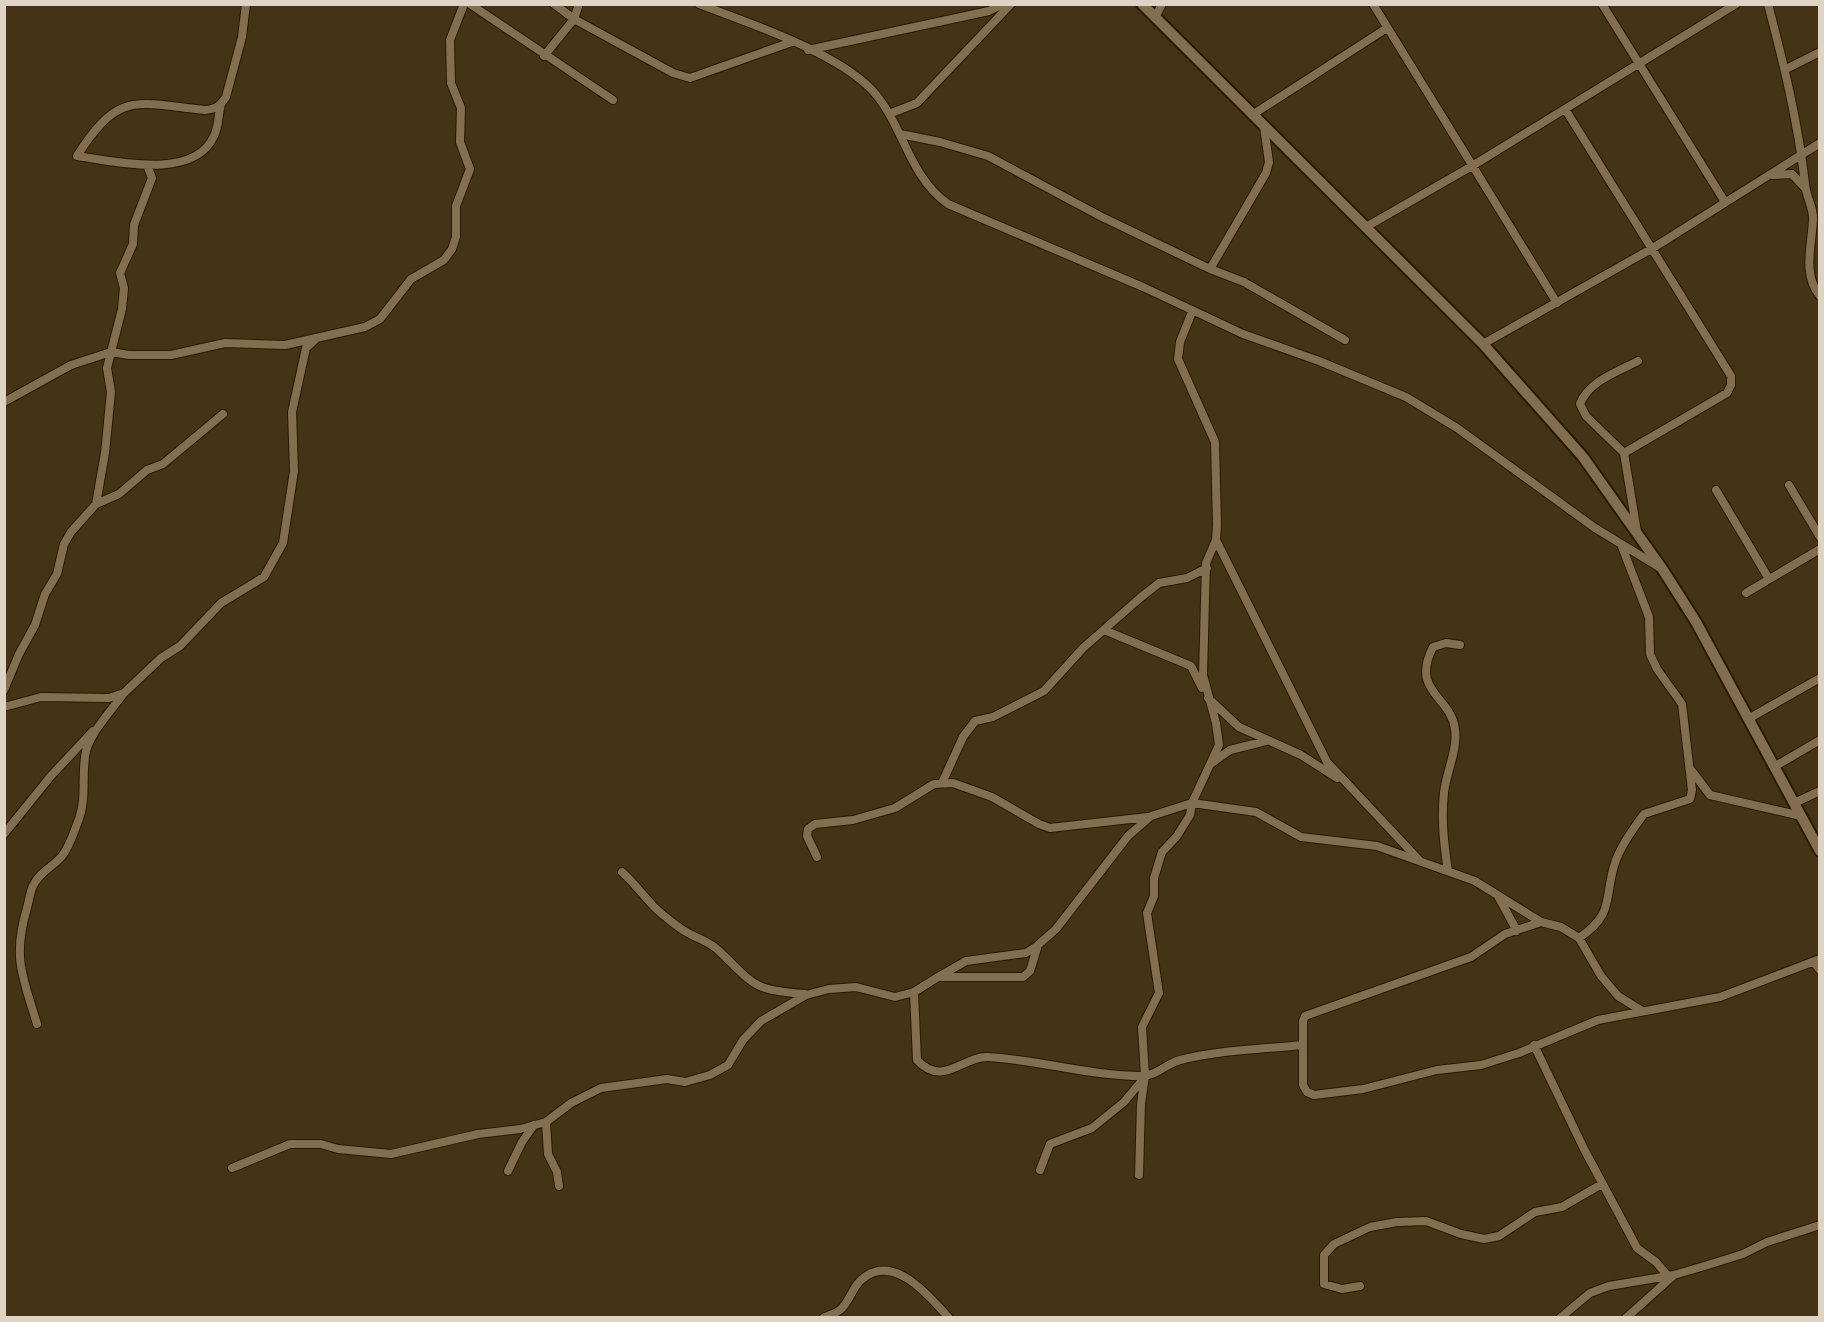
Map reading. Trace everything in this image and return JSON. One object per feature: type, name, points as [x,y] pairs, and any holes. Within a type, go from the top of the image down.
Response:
[{"type":"main road","points":[[1142,4],[1483,344],[1583,457],[1663,570],[1696,622],[1820,851]]},
{"type":"street","points":[[221,104],[215,135],[200,152],[170,165],[147,165],[77,156],[95,130],[113,111],[121,108],[146,104],[214,109],[221,104],[226,97],[242,37],[246,4]]},
{"type":"street","points":[[4,402],[71,365],[111,352],[129,356],[171,355],[215,345],[285,345],[364,327],[380,319],[411,279],[444,260],[452,249],[456,237],[456,206],[470,169],[460,142],[462,108],[451,83],[450,40],[464,4]]},
{"type":"street","points":[[470,4],[544,56],[613,100]]},
{"type":"street","points":[[554,4],[574,19],[673,73],[690,78],[702,76],[792,42]]},
{"type":"street","points":[[544,56],[574,19],[579,4]]},
{"type":"street","points":[[699,4],[792,42],[846,69],[872,90],[889,114],[920,175],[932,192],[948,204],[1143,287],[1192,312],[1406,397],[1458,428],[1595,528],[1663,570]]},
{"type":"street","points":[[808,50],[988,11],[1003,4]]},
{"type":"street","points":[[889,114],[916,104],[1011,4]]},
{"type":"street","points":[[1155,18],[1162,4]]},
{"type":"street","points":[[1602,4],[1725,202]]},
{"type":"street","points":[[1366,227],[1472,166],[1736,4]]},
{"type":"street","points":[[1768,4],[1786,69],[1803,154],[1805,188],[1812,210],[1815,232],[1809,244],[1812,281],[1820,296]]},
{"type":"street","points":[[1374,5],[1557,303]]},
{"type":"street","points":[[1252,115],[1387,28]]},
{"type":"street","points":[[1786,69],[1820,52]]},
{"type":"street","points":[[1565,109],[1731,376],[1731,385],[1727,393],[1624,453]]},
{"type":"street","points":[[1210,269],[1266,173],[1269,162],[1264,127]]},
{"type":"street","points":[[900,134],[940,142],[988,156],[1100,216],[1210,269],[1244,282],[1345,340]]},
{"type":"street","points":[[1483,344],[1653,248],[1820,143]]},
{"type":"street","points":[[96,504],[105,453],[111,386],[107,368],[122,309],[124,288],[120,273],[133,244],[134,225],[152,178],[147,165]]},
{"type":"street","points":[[1770,176],[1791,174],[1805,188]]},
{"type":"street","points":[[1192,312],[1180,342],[1178,359],[1215,442],[1216,540],[1246,605],[1328,762],[1420,861]]},
{"type":"street","points":[[4,834],[50,777],[100,725],[124,693],[161,658],[180,646],[220,603],[264,577],[283,543],[294,471],[292,412],[306,348],[318,337]]},
{"type":"street","points":[[1637,533],[1624,453],[1594,424],[1580,404],[1585,392],[1596,383],[1638,360]]},
{"type":"street","points":[[4,690],[19,654],[35,625],[45,594],[57,574],[63,544],[96,504],[119,494],[147,470],[163,464],[223,414]]},
{"type":"street","points":[[1789,485],[1820,537]]},
{"type":"street","points":[[1716,490],[1769,579]]},
{"type":"street","points":[[1216,540],[1210,550],[1207,568],[1202,652],[1207,697],[1239,727],[1301,755],[1346,784]]},
{"type":"street","points":[[1578,938],[1592,929],[1604,914],[1610,895],[1613,868],[1644,814],[1690,799],[1692,771],[1682,704],[1661,676],[1650,654],[1649,617],[1622,544]]},
{"type":"street","points":[[1746,593],[1820,549]]},
{"type":"street","points":[[942,783],[963,736],[975,721],[993,717],[1044,691],[1083,648],[1159,583],[1187,578],[1207,568]]},
{"type":"street","points":[[1104,630],[1191,666],[1207,697],[1216,723],[1218,745],[1211,764],[1200,781],[1190,815],[1177,836],[1162,852],[1154,878],[1154,896],[1147,913],[1159,993],[1142,1027],[1145,1076],[1141,1104],[1139,1175]]},
{"type":"street","points":[[1448,871],[1442,829],[1444,793],[1455,730],[1453,719],[1432,693],[1427,675],[1427,660],[1433,647],[1446,643],[1460,645]]},
{"type":"street","points":[[1748,719],[1820,678]]},
{"type":"street","points":[[4,706],[41,697],[109,698],[124,693]]},
{"type":"street","points":[[37,1024],[22,981],[19,958],[20,937],[33,885],[47,868],[61,857],[79,818],[84,802],[83,778],[87,749],[100,725]]},
{"type":"street","points":[[1774,767],[1820,740]]},
{"type":"street","points":[[1211,764],[1230,750],[1253,742],[1269,741]]},
{"type":"street","points":[[1692,771],[1710,795],[1801,816]]},
{"type":"street","points":[[817,857],[807,836],[808,829],[815,824],[853,820],[895,808],[934,784],[942,783],[953,783],[992,797],[1050,828],[1151,816],[1192,802],[1256,812],[1301,837],[1377,846],[1475,881],[1541,922],[1561,927],[1578,938],[1612,990],[1642,1011]]},
{"type":"street","points":[[1794,803],[1820,790]]},
{"type":"street","points":[[232,1168],[290,1144],[321,1144],[338,1149],[391,1154],[478,1134],[546,1122],[571,1103],[601,1088],[667,1079],[685,1082],[710,1075],[728,1065],[743,1040],[760,1021],[806,994],[856,987],[895,997],[914,992],[966,961],[1026,953],[1056,929],[1124,840],[1151,816]]},
{"type":"street","points":[[622,872],[641,896],[686,932],[718,950],[745,979],[762,989],[806,994]]},
{"type":"street","points":[[1498,895],[1517,932]]},
{"type":"street","points":[[1541,922],[1517,932],[1505,934],[1472,957],[1305,1016],[1303,1021],[1303,1085],[1307,1092],[1314,1095],[1363,1089],[1437,1070],[1464,1069],[1498,1060],[1598,1020],[1720,997],[1817,960],[1820,970]]},
{"type":"street","points":[[938,977],[1023,977],[1030,971],[1038,945]]},
{"type":"street","points":[[914,992],[915,1052],[921,1064],[932,1070],[953,1070],[969,1059],[988,1057],[1088,1072],[1145,1076]]},
{"type":"street","points":[[1040,1170],[1050,1144],[1092,1128],[1124,1102],[1145,1076],[1179,1060],[1303,1045]]},
{"type":"street","points":[[1534,1045],[1602,1184],[1637,1248],[1670,1275]]},
{"type":"street","points":[[546,1122],[548,1154],[557,1172],[559,1186]]},
{"type":"street","points":[[508,1172],[522,1142],[534,1125]]},
{"type":"street","points":[[1360,1286],[1342,1289],[1324,1284],[1324,1255],[1334,1244],[1370,1227],[1426,1221],[1461,1234],[1484,1239],[1499,1236],[1535,1212],[1562,1207],[1602,1184]]},
{"type":"street","points":[[1560,1317],[1590,1293],[1610,1286],[1670,1275],[1743,1254],[1767,1242],[1820,1226]]},
{"type":"street","points":[[823,1317],[839,1311],[861,1280],[872,1272],[888,1272],[902,1274],[916,1284],[933,1298],[949,1317]]},
{"type":"street","points":[[1626,1317],[1670,1275]]}]
